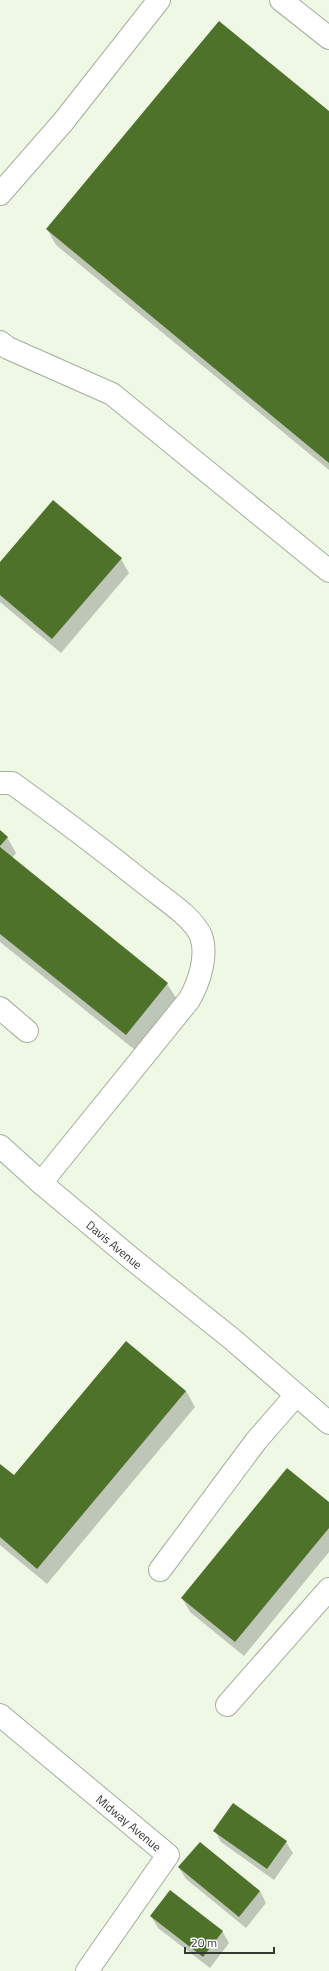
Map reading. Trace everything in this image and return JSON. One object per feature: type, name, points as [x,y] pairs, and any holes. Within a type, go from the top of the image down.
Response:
[{"type":"street","points":[[0,194],[63,122],[159,0]]},
{"type":"street","points":[[281,0],[329,38]]},
{"type":"street","points":[[0,342],[8,348],[112,394],[329,571]]},
{"type":"street","points":[[0,783],[12,783],[83,834],[187,917],[201,936],[203,953],[202,969],[195,989],[189,1000],[41,1183]]},
{"type":"street","points":[[0,1008],[27,1031]]},
{"type":"street","name":"Davis Avenue","points":[[0,1146],[41,1183],[132,1259],[232,1339],[329,1423]]},
{"type":"street","points":[[160,1570],[256,1441],[296,1395]]},
{"type":"street","points":[[227,1705],[329,1589]]},
{"type":"street","name":"Midway Avenue","points":[[0,1715],[168,1855],[87,1971]]},
{"type":"building","points":[[219,21],[329,111],[329,463],[46,229]]},
{"type":"building","points":[[53,500],[122,558],[52,639],[0,595],[0,562]]},
{"type":"building","points":[[0,830],[8,837],[0,846]]},
{"type":"building","points":[[0,847],[168,983],[126,1035],[0,934]]},
{"type":"building","points":[[126,1341],[186,1391],[37,1569],[0,1537],[0,1464],[14,1475]]},
{"type":"building","points":[[287,1468],[329,1502],[329,1528],[235,1642],[181,1598]]},
{"type":"building","points":[[233,1803],[287,1841],[267,1869],[213,1831]]},
{"type":"building","points":[[200,1842],[260,1891],[239,1917],[178,1867]]},
{"type":"building","points":[[170,1890],[223,1931],[203,1957],[150,1916]]}]
